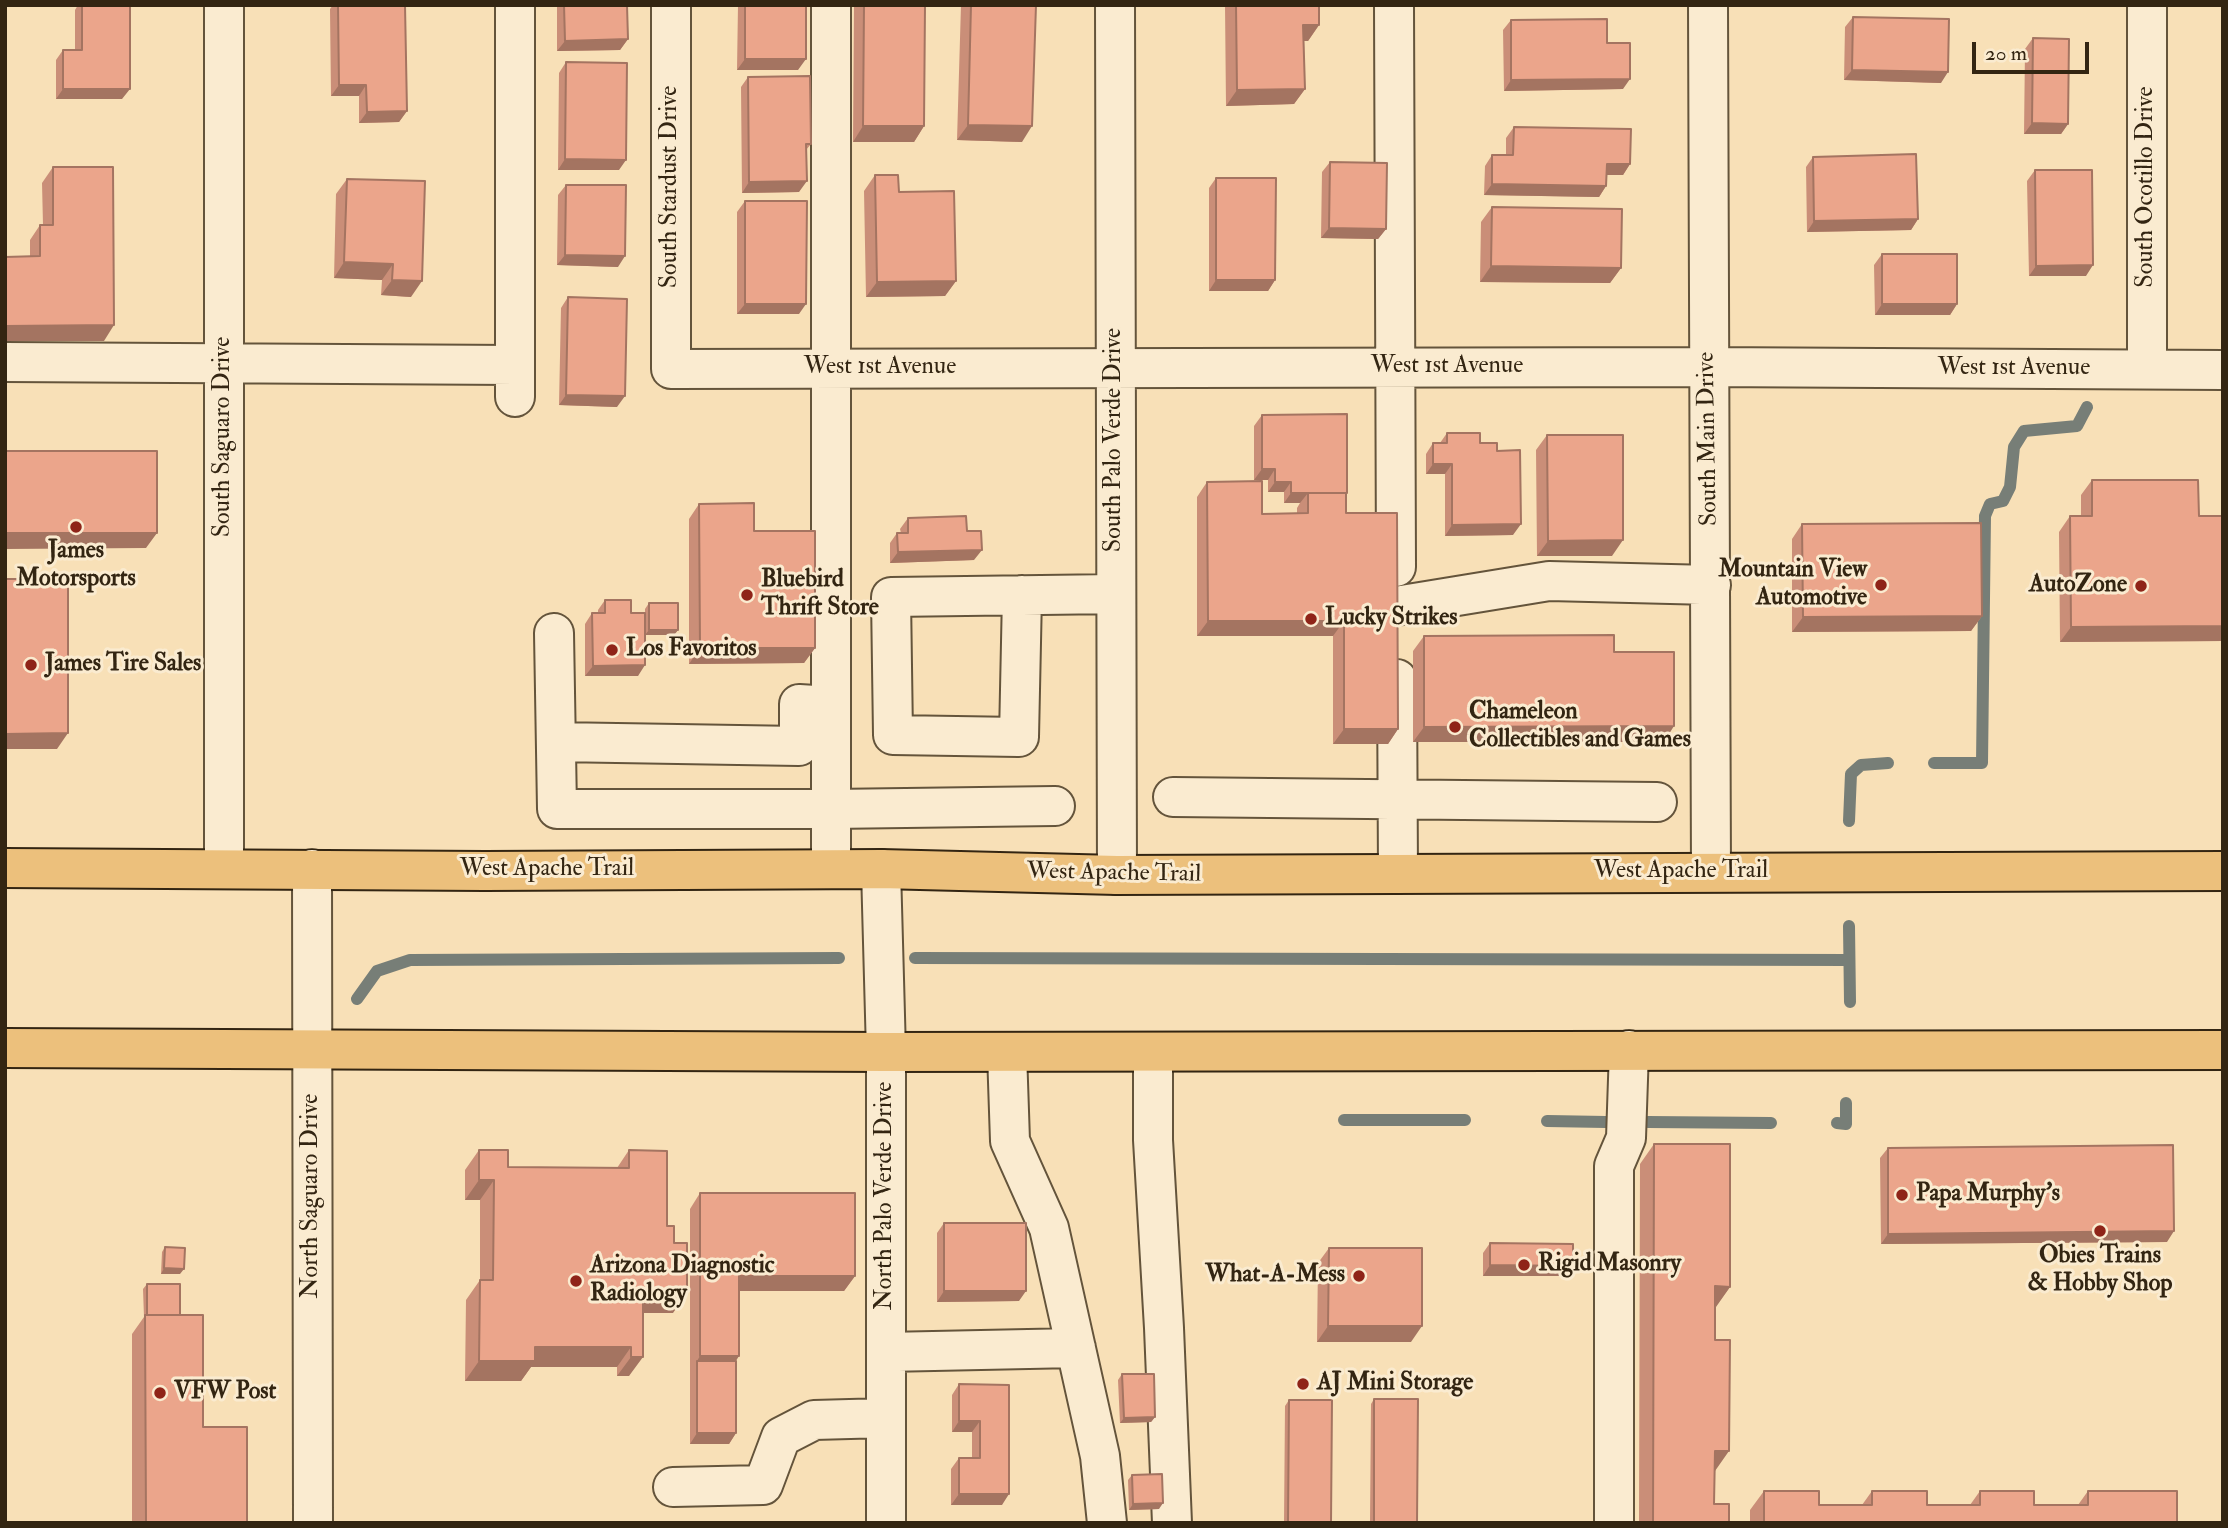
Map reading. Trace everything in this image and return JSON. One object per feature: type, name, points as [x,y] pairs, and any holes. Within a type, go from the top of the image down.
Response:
[{"type":"main road","name":"West Apache Trail","points":[[5,868],[881,869],[1117,875],[2223,870]]},
{"type":"main road","points":[[5,1048],[886,1052],[2223,1051]]},
{"type":"street","name":"South Saguaro Drive","points":[[224,5],[224,868]]},
{"type":"street","points":[[5,362],[224,362],[515,381],[515,5]]},
{"type":"street","name":"South Stardust Drive","points":[[671,5],[671,369]]},
{"type":"street","points":[[831,5],[831,869]]},
{"type":"street","name":"South Palo Verde Drive","points":[[1115,5],[1117,875]]},
{"type":"street","points":[[1394,5],[1398,874]]},
{"type":"street","name":"South Main Drive","points":[[1708,5],[1712,872]]},
{"type":"street","name":"South Ocotillo Drive","points":[[2147,5],[2147,369]]},
{"type":"street","name":"West 1st Avenue","points":[[671,369],[1708,367],[2223,370]]},
{"type":"street","points":[[1396,629],[1549,581],[1711,585]]},
{"type":"street","points":[[1022,595],[1019,737],[893,735],[891,597],[1022,595],[1116,594]]},
{"type":"street","points":[[554,633],[557,809],[1055,806]]},
{"type":"street","points":[[556,742],[799,746],[799,704],[831,706]]},
{"type":"street","points":[[1172,797],[1657,803]]},
{"type":"street","name":"North Saguaro Drive","points":[[312,869],[313,1523]]},
{"type":"street","name":"North Palo Verde Drive","points":[[881,869],[886,1052],[886,1523]]},
{"type":"street","points":[[1614,1523],[1614,1166],[1626,1138],[1629,1050]]},
{"type":"street","points":[[1007,1052],[1010,1141],[1049,1228],[1100,1455],[1107,1523]]},
{"type":"street","points":[[1153,1052],[1153,1140],[1172,1523]]},
{"type":"street","points":[[886,1352],[1076,1348]]},
{"type":"street","points":[[673,1487],[763,1485],[781,1437],[792,1431],[814,1420],[886,1418]]},
{"type":"building","points":[[82,5],[130,5],[130,89],[63,89],[63,50],[82,50]]},
{"type":"building","points":[[338,5],[405,5],[407,111],[367,112],[366,85],[339,85]]},
{"type":"building","points":[[564,5],[627,5],[628,39],[565,41]]},
{"type":"building","points":[[745,5],[806,5],[806,59],[745,59]]},
{"type":"building","points":[[864,5],[925,5],[924,126],[863,126]]},
{"type":"building","points":[[971,5],[1036,5],[1032,126],[968,125]]},
{"type":"building","points":[[1236,5],[1319,5],[1319,25],[1303,25],[1305,89],[1237,90]]},
{"type":"building","points":[[1853,17],[1949,19],[1948,72],[1852,70]]},
{"type":"building","points":[[1607,19],[1607,43],[1630,43],[1630,79],[1511,80],[1511,20]]},
{"type":"building","points":[[2033,38],[2069,39],[2068,124],[2032,123]]},
{"type":"building","points":[[566,62],[627,63],[626,160],[565,159]]},
{"type":"building","points":[[810,76],[811,144],[806,144],[807,181],[749,182],[748,77]]},
{"type":"building","points":[[1514,127],[1631,129],[1630,164],[1607,164],[1606,186],[1492,184],[1492,155],[1513,155]]},
{"type":"building","points":[[1916,154],[1918,219],[1814,221],[1813,157]]},
{"type":"building","points":[[1330,162],[1387,163],[1386,229],[1329,228]]},
{"type":"building","points":[[53,167],[113,167],[114,325],[5,326],[5,257],[40,256],[40,225],[53,225]]},
{"type":"building","points":[[2035,170],[2092,170],[2093,265],[2036,266]]},
{"type":"building","points":[[875,175],[898,175],[899,192],[954,191],[956,281],[877,282]]},
{"type":"building","points":[[1216,178],[1276,178],[1275,280],[1216,280]]},
{"type":"building","points":[[347,179],[425,181],[422,281],[392,280],[393,264],[344,262]]},
{"type":"building","points":[[566,185],[626,185],[625,256],[565,255]]},
{"type":"building","points":[[745,201],[807,201],[806,304],[745,304]]},
{"type":"building","points":[[1492,207],[1622,209],[1621,268],[1491,266]]},
{"type":"building","points":[[1882,254],[1957,254],[1957,304],[1882,304]]},
{"type":"building","points":[[568,297],[627,299],[625,396],[566,395]]},
{"type":"building","points":[[1347,414],[1347,493],[1291,493],[1291,482],[1275,482],[1275,469],[1262,469],[1262,415]]},
{"type":"building","points":[[1447,433],[1480,433],[1480,443],[1497,443],[1497,451],[1520,450],[1521,524],[1452,525],[1452,464],[1433,464],[1433,443],[1447,443]]},
{"type":"building","points":[[1547,435],[1623,435],[1623,540],[1548,541]]},
{"type":"building","name":"James Motorsports","points":[[5,451],[157,451],[157,533],[5,533]]},
{"type":"building","name":"AutoZone","points":[[2092,480],[2198,480],[2199,516],[2223,516],[2223,626],[2071,627],[2070,516],[2092,516]]},
{"type":"building","points":[[1262,481],[1262,514],[1308,513],[1308,493],[1346,493],[1346,513],[1397,513],[1398,729],[1344,729],[1344,621],[1208,621],[1207,482]]},
{"type":"building","name":"Bluebird Thrift Store","points":[[754,503],[754,531],[815,531],[815,648],[700,648],[699,504]]},
{"type":"building","points":[[966,516],[967,531],[981,531],[982,550],[898,552],[897,533],[908,533],[908,518]]},
{"type":"building","name":"Mountain View Automotive","points":[[1981,523],[1982,616],[1803,617],[1802,524]]},
{"type":"building","name":"James Tire Sales","points":[[5,579],[68,579],[68,733],[5,734]]},
{"type":"building","name":"Los Favoritos","points":[[605,600],[631,600],[631,613],[645,613],[645,665],[593,666],[592,613],[605,613]]},
{"type":"building","points":[[649,603],[678,603],[678,630],[649,630]]},
{"type":"building","points":[[1614,635],[1614,652],[1674,652],[1674,726],[1424,727],[1424,636]]},
{"type":"building","points":[[1654,1144],[1730,1144],[1730,1287],[1715,1286],[1715,1340],[1730,1340],[1729,1451],[1715,1451],[1714,1504],[1729,1504],[1729,1523],[1653,1523]]},
{"type":"building","points":[[2173,1145],[2174,1231],[1888,1234],[1888,1148]]},
{"type":"building","name":"Arizona Diagnostic Radiology","points":[[479,1150],[508,1150],[508,1167],[629,1168],[629,1150],[667,1151],[667,1226],[674,1226],[674,1243],[687,1243],[687,1293],[643,1293],[643,1357],[631,1357],[631,1347],[535,1347],[535,1361],[479,1361],[480,1280],[493,1280],[494,1180],[479,1180]]},
{"type":"building","points":[[700,1193],[855,1193],[855,1276],[739,1276],[739,1356],[700,1356]]},
{"type":"building","points":[[944,1223],[1026,1223],[1026,1291],[944,1291]]},
{"type":"building","points":[[1490,1243],[1573,1244],[1573,1266],[1490,1265]]},
{"type":"building","points":[[165,1247],[185,1248],[184,1269],[164,1268]]},
{"type":"building","points":[[1329,1248],[1422,1248],[1422,1326],[1328,1326]]},
{"type":"building","points":[[147,1284],[180,1284],[180,1315],[147,1315]]},
{"type":"building","name":"VFW Post","points":[[145,1315],[203,1315],[203,1427],[247,1427],[247,1523],[146,1523]]},
{"type":"building","points":[[697,1361],[736,1361],[736,1433],[697,1433]]},
{"type":"building","points":[[1122,1374],[1154,1374],[1155,1417],[1124,1418]]},
{"type":"building","points":[[959,1384],[1009,1385],[1009,1494],[959,1494],[959,1458],[980,1458],[980,1421],[959,1421]]},
{"type":"building","points":[[1374,1399],[1418,1399],[1417,1523],[1374,1523]]},
{"type":"building","points":[[1289,1400],[1332,1400],[1331,1523],[1288,1523]]},
{"type":"building","points":[[1162,1474],[1163,1503],[1133,1504],[1132,1475]]},
{"type":"building","points":[[1764,1491],[1819,1491],[1819,1505],[1872,1505],[1872,1491],[1927,1491],[1927,1505],[1980,1505],[1980,1491],[2034,1491],[2034,1505],[2088,1505],[2088,1491],[2177,1491],[2177,1523],[1764,1523]]},
{"type":"waterway","points":[[1934,763],[1982,763],[1985,516],[1990,504],[2003,501],[2010,487],[2014,447],[2024,431],[2077,426],[2087,407]]},
{"type":"waterway","points":[[1849,821],[1851,774],[1861,765],[1888,763]]},
{"type":"waterway","points":[[1849,926],[1850,1002]]},
{"type":"waterway","points":[[357,999],[377,971],[410,960],[839,958]]},
{"type":"waterway","points":[[915,958],[1849,960]]},
{"type":"waterway","points":[[1837,1123],[1846,1124],[1846,1103]]},
{"type":"waterway","points":[[1344,1120],[1465,1120]]},
{"type":"waterway","points":[[1547,1121],[1606,1122]]},
{"type":"waterway","points":[[1648,1122],[1771,1123]]},
{"type":"place","name":"James Motorsports","points":[[76,527]]},
{"type":"place","name":"Mountain View Automotive","points":[[1881,585]]},
{"type":"place","name":"AutoZone","points":[[2141,586]]},
{"type":"place","name":"Bluebird Thrift Store","points":[[747,595]]},
{"type":"place","name":"Lucky Strikes","points":[[1311,619]]},
{"type":"place","name":"Los Favoritos","points":[[612,650]]},
{"type":"place","name":"James Tire Sales","points":[[31,665]]},
{"type":"place","name":"Chameleon Collectibles and Games","points":[[1455,727]]},
{"type":"place","name":"Papa Murphy's","points":[[1902,1195]]},
{"type":"place","name":"Obies Trains & Hobby Shop","points":[[2100,1231]]},
{"type":"place","name":"Rigid Masonry","points":[[1524,1265]]},
{"type":"place","name":"What-A-Mess","points":[[1359,1276]]},
{"type":"place","name":"Arizona Diagnostic Radiology","points":[[576,1281]]},
{"type":"place","name":"AJ Mini Storage","points":[[1303,1384]]},
{"type":"place","name":"VFW Post","points":[[160,1393]]}]
